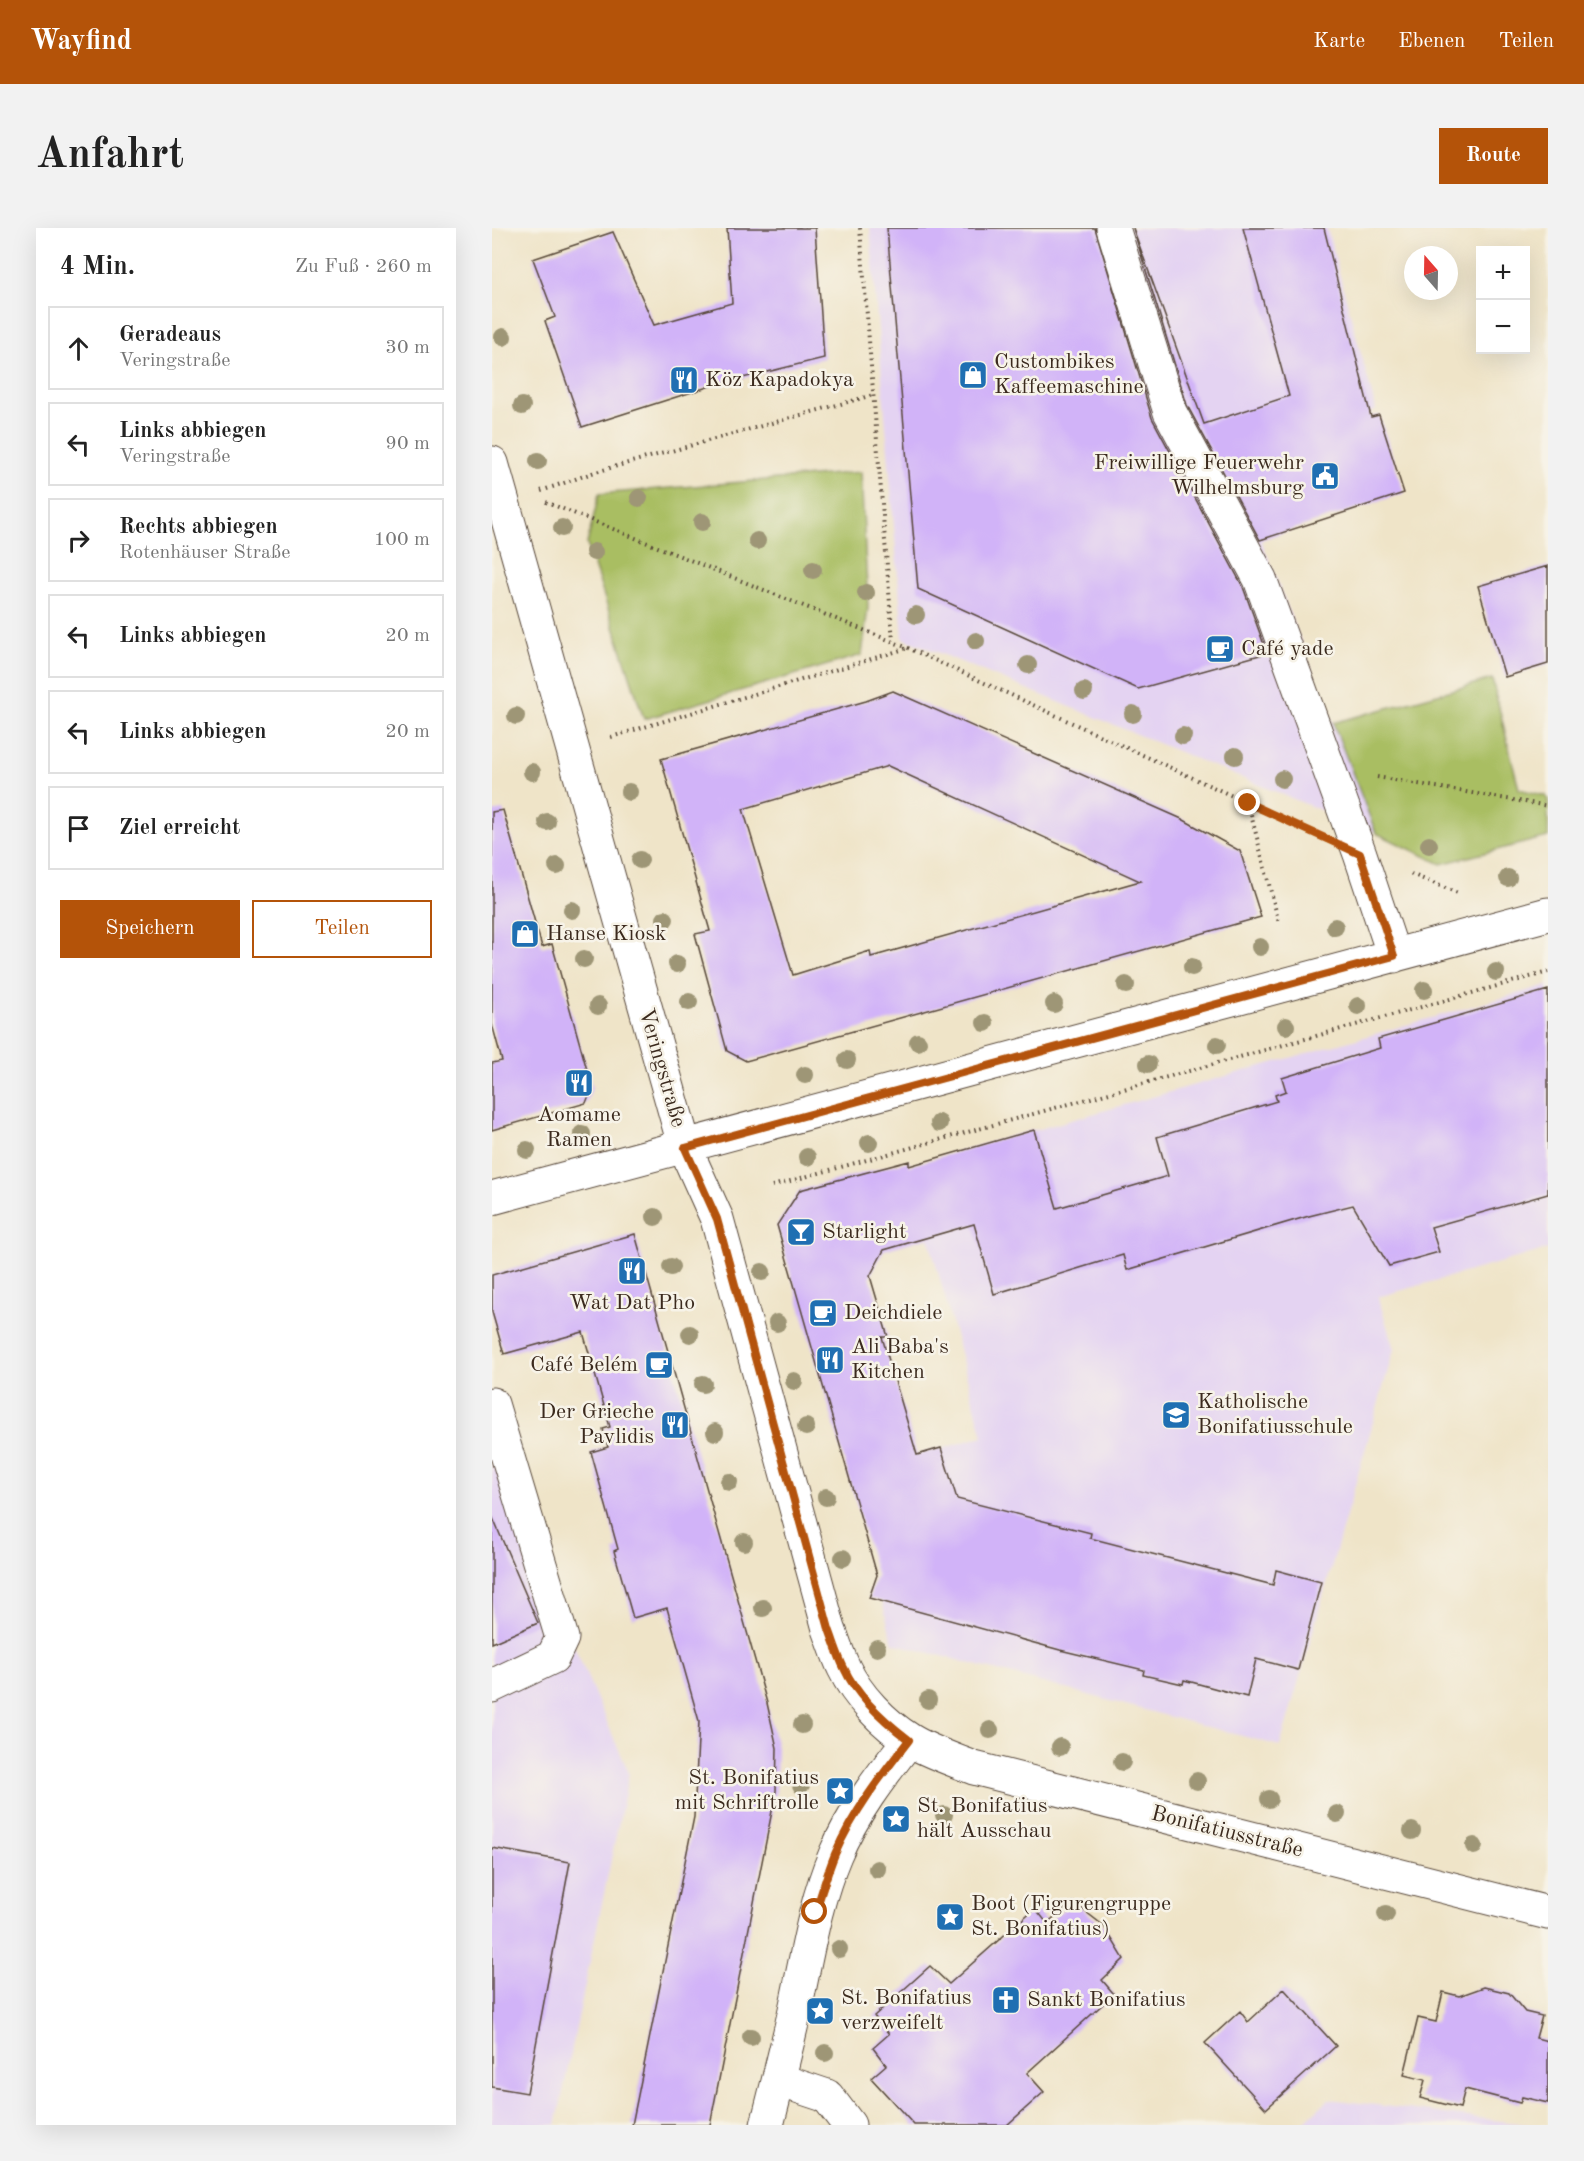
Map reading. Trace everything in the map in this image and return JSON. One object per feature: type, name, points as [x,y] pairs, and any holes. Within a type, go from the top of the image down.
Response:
[{"type":"street","points":[[1113,228],[1170,412],[1272,575],[1329,768],[1394,956]]},
{"type":"street","name":"Veringstraße","points":[[494,476],[685,1148],[717,1219],[829,1629],[844,1670],[858,1692],[877,1713],[909,1740]]},
{"type":"street","points":[[492,1198],[685,1148],[1548,914]]},
{"type":"street","points":[[492,1404],[562,1638],[553,1657],[492,1686]]},
{"type":"street","points":[[767,2125],[779,2080],[815,1912],[835,1855],[871,1790],[909,1740]]},
{"type":"street","name":"Bonifatiusstraße","points":[[909,1740],[974,1768],[1548,1913]]},
{"type":"street","points":[[779,2080],[827,2096],[849,2125]]},
{"type":"path","points":[[860,228],[893,641]]},
{"type":"path","points":[[529,495],[592,473],[873,395]]},
{"type":"path","points":[[494,476],[529,495],[893,641],[1360,854],[1460,894]]},
{"type":"path","points":[[573,748],[908,648]]},
{"type":"path","points":[[1329,768],[1548,806]]},
{"type":"path","points":[[1248,803],[1279,923]]},
{"type":"path","points":[[772,1186],[1548,972]]},
{"type":"shaded area","points":[[870,228],[1327,228],[1376,410],[1231,463],[1376,833],[903,638]]},
{"type":"shaded area","name":"Katholische Bonifatiusschule","points":[[1548,985],[1548,1249],[1378,1297],[1394,1349],[1280,1746],[893,1643],[882,1601],[869,1598],[876,1575],[849,1478],[983,1436],[909,1166]]},
{"type":"shaded area","points":[[492,1446],[508,1494],[629,1773],[556,2125],[492,2125]]},
{"type":"shaded area","points":[[1329,2099],[1531,2125],[1301,2125]]},
{"type":"green space","points":[[861,472],[868,607],[862,655],[644,719],[587,544],[599,494]]},
{"type":"green space","points":[[1492,679],[1519,789],[1546,796],[1548,801],[1548,837],[1441,864],[1376,833],[1333,723]]},
{"type":"building","points":[[727,228],[815,228],[824,358],[714,385],[582,427],[545,321],[555,317],[533,259],[613,232],[654,325],[732,303]]},
{"type":"building","points":[[887,228],[1095,228],[1152,418],[1243,587],[1267,653],[1138,689],[918,589]]},
{"type":"building","points":[[1133,228],[1204,424],[1289,396],[1243,228],[1324,228],[1371,417],[1379,415],[1404,493],[1260,540],[1187,405]]},
{"type":"building","points":[[1548,566],[1548,664],[1505,677],[1478,586]]},
{"type":"building","points":[[893,691],[1182,819],[1240,851],[1261,917],[746,1061],[727,1051],[695,934],[710,931],[661,759],[866,701]],"holes":[[[888,766],[1140,881],[871,957],[870,951],[793,975],[743,809]]]},
{"type":"building","points":[[503,810],[542,947],[552,944],[592,1088],[586,1103],[492,1130],[492,1063],[502,1061],[492,1024],[492,812]]},
{"type":"building","points":[[1548,990],[1548,1194],[1431,1227],[1439,1252],[1389,1266],[1353,1205],[1127,1270],[1123,1255],[994,1294],[974,1224],[884,1250],[870,1276],[888,1337],[882,1337],[917,1455],[941,1448],[957,1499],[1091,1533],[1090,1538],[1273,1585],[1276,1570],[1321,1582],[1298,1670],[1256,1659],[1247,1697],[1184,1680],[1183,1684],[1143,1675],[1144,1670],[1060,1650],[869,1598],[877,1575],[777,1225],[800,1190],[909,1161],[909,1166],[1034,1130],[1057,1208],[1168,1176],[1157,1137],[1277,1101],[1275,1095],[1286,1091],[1282,1078],[1380,1048],[1378,1039]]},
{"type":"building","points":[[635,1234],[767,1703],[777,1748],[776,1791],[710,2125],[632,2125],[694,1817],[699,1721],[667,1608],[633,1618],[614,1551],[618,1549],[591,1452],[608,1447],[603,1429],[610,1427],[583,1332],[504,1354],[492,1312],[492,1275]]},
{"type":"building","points":[[492,1516],[538,1623],[492,1643]]},
{"type":"building","points":[[492,1848],[570,1862],[527,2093],[492,2087]]},
{"type":"building","name":"Sankt Bonifatius","points":[[1073,1902],[1104,1926],[1124,1959],[1102,1980],[1114,1994],[1027,2073],[1044,2092],[1007,2125],[914,2125],[871,2078],[886,2065],[873,2048],[889,2034],[874,2016],[930,1966],[949,1984],[1035,1908],[1047,1923]]},
{"type":"building","points":[[1484,1987],[1509,1993],[1525,2012],[1542,2016],[1536,2038],[1548,2041],[1548,2103],[1522,2097],[1520,2103],[1465,2089],[1460,2108],[1420,2098],[1425,2080],[1404,2075],[1418,2018],[1436,2022],[1443,1992],[1459,1996]]},
{"type":"building","points":[[1284,1989],[1336,2046],[1266,2109],[1205,2043],[1240,2011],[1248,2022]]},
{"type":"place","name":"Custombikes Kaffeemaschine","points":[[973,375]]},
{"type":"place","name":"Köz Kapadokya","points":[[684,380]]},
{"type":"place","name":"Freiwillige Feuerwehr Wilhelmsburg","points":[[1325,476]]},
{"type":"place","name":"Café yade","points":[[1220,649]]},
{"type":"place","name":"Hanse Kiosk","points":[[525,934]]},
{"type":"place","name":"Aomame Ramen","points":[[579,1083]]},
{"type":"place","name":"Starlight","points":[[801,1232]]},
{"type":"place","name":"Wat Dat Pho","points":[[632,1271]]},
{"type":"place","name":"Deichdiele","points":[[823,1313]]},
{"type":"place","name":"Ali Baba's Kitchen","points":[[830,1360]]},
{"type":"place","name":"Café Belém","points":[[659,1365]]},
{"type":"place","name":"Katholische Bonifatiusschule","points":[[1176,1415]]},
{"type":"place","name":"Der Grieche Pavlidis","points":[[675,1425]]},
{"type":"place","name":"St. Bonifatius mit Schriftrolle","points":[[840,1791]]},
{"type":"place","name":"St. Bonifatius hält Ausschau","points":[[896,1819]]},
{"type":"place","name":"Boot (Figurengruppe St. Bonifatius)","points":[[950,1917]]},
{"type":"place","name":"Sankt Bonifatius","points":[[1006,2000]]},
{"type":"place","name":"St. Bonifatius verzweifelt","points":[[820,2011]]},
{"type":"route","points":[[815,1912],[835,1855],[854,1818],[871,1790],[909,1740],[877,1713],[858,1692],[844,1670],[829,1629],[717,1219],[685,1148],[1394,956],[1360,854],[1248,803]]}]
